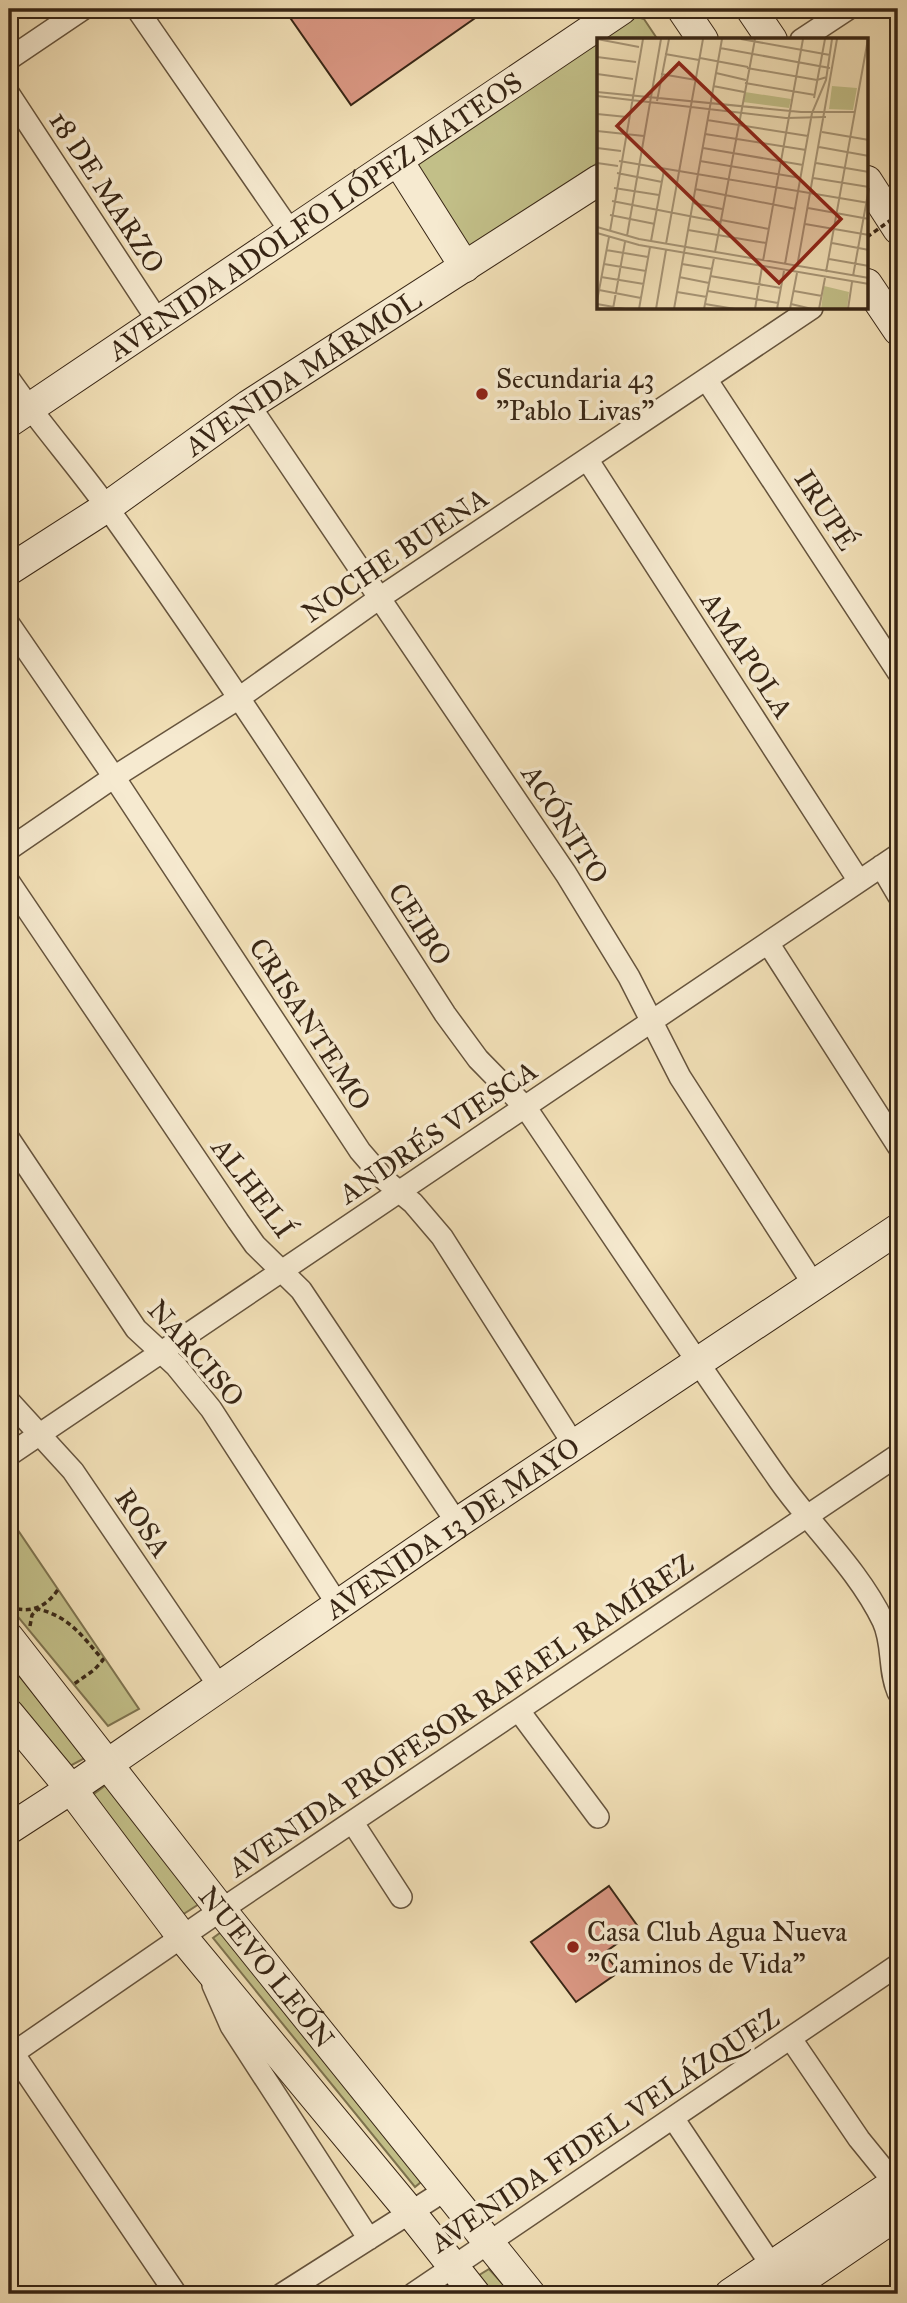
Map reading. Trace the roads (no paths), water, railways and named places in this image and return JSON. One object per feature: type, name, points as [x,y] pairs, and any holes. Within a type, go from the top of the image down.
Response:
[{"type":"street","points":[[9,59],[83,9]]},
{"type":"street","points":[[137,9],[291,232]]},
{"type":"street","name":"AVENIDA ADOLFO LÓPEZ MATEOS","points":[[19,415],[622,9]]},
{"type":"street","points":[[681,9],[702,38]]},
{"type":"street","points":[[751,9],[771,38]]},
{"type":"street","points":[[803,38],[848,9]]},
{"type":"street","name":"18 DE MARZO","points":[[9,94],[158,321]]},
{"type":"street","points":[[398,161],[465,267]]},
{"type":"street","name":"AVENIDA MÁRMOL","points":[[9,570],[107,507],[249,405],[597,181]]},
{"type":"street","points":[[869,184],[898,229]]},
{"type":"street","points":[[869,287],[898,330]]},
{"type":"street","name":"NOCHE BUENA","points":[[9,849],[114,777],[239,698],[381,597],[809,310]]},
{"type":"street","name":"CEIBO","points":[[9,379],[19,415],[107,507],[239,698],[445,1014],[478,1059],[526,1108],[806,1516],[873,1603],[895,1648],[891,1670],[898,1692]]},
{"type":"street","name":"IRUPÉ","points":[[706,379],[898,672]]},
{"type":"street","name":"ACÓNITO","points":[[249,405],[566,874],[629,977],[650,1021],[700,1110],[814,1285]]},
{"type":"street","name":"AMAPOLA","points":[[587,459],[859,881]]},
{"type":"street","name":"CRISANTEMO","points":[[9,624],[114,777],[360,1151],[374,1169],[413,1203],[442,1237],[574,1445]]},
{"type":"street","points":[[890,861],[898,895]]},
{"type":"street","name":"ANDRÉS VIESCA","points":[[9,1455],[890,861]]},
{"type":"street","name":"ALHELÍ","points":[[9,882],[237,1221],[255,1245],[301,1290],[457,1523]]},
{"type":"street","points":[[768,943],[898,1146]]},
{"type":"street","name":"NARCISO","points":[[9,1139],[136,1329],[192,1383],[211,1409],[338,1605]]},
{"type":"street","name":"AVENIDA 13 DE MAYO","points":[[9,1829],[457,1523],[898,1229]]},
{"type":"street","name":"ROSA","points":[[9,1401],[73,1471],[219,1686]]},
{"type":"street","name":"AVENIDA PROFESOR RAFAEL RAMÍREZ","points":[[11,2055],[192,1949],[221,1910],[898,1455]]},
{"type":"street","name":"NUEVO LEÓN","points":[[19,1634],[107,1764],[444,2191],[530,2294]]},
{"type":"street","points":[[519,1711],[598,1817]]},
{"type":"street","name":"NUEVO LEÓN","points":[[9,1714],[71,1789],[192,1949],[475,2294]]},
{"type":"street","points":[[353,1823],[401,1897]]},
{"type":"street","points":[[192,1949],[231,2026],[369,2239]]},
{"type":"street","name":"AVENIDA FIDEL VELÁZQUEZ","points":[[413,2294],[898,1965]]},
{"type":"street","points":[[730,2294],[897,2184],[859,2139],[791,2039]]},
{"type":"street","points":[[11,2055],[176,2294]]},
{"type":"street","points":[[673,2118],[772,2266]]},
{"type":"street","points":[[282,2294],[444,2191]]},
{"type":"street","points":[[781,2294],[898,2214]]},
{"type":"place","name":"Secundaria 43 \"Pablo Livas\"","points":[[482,394]]},
{"type":"place","name":"Casa Club Agua Nueva \"Caminos de Vida\"","points":[[573,1947]]}]
